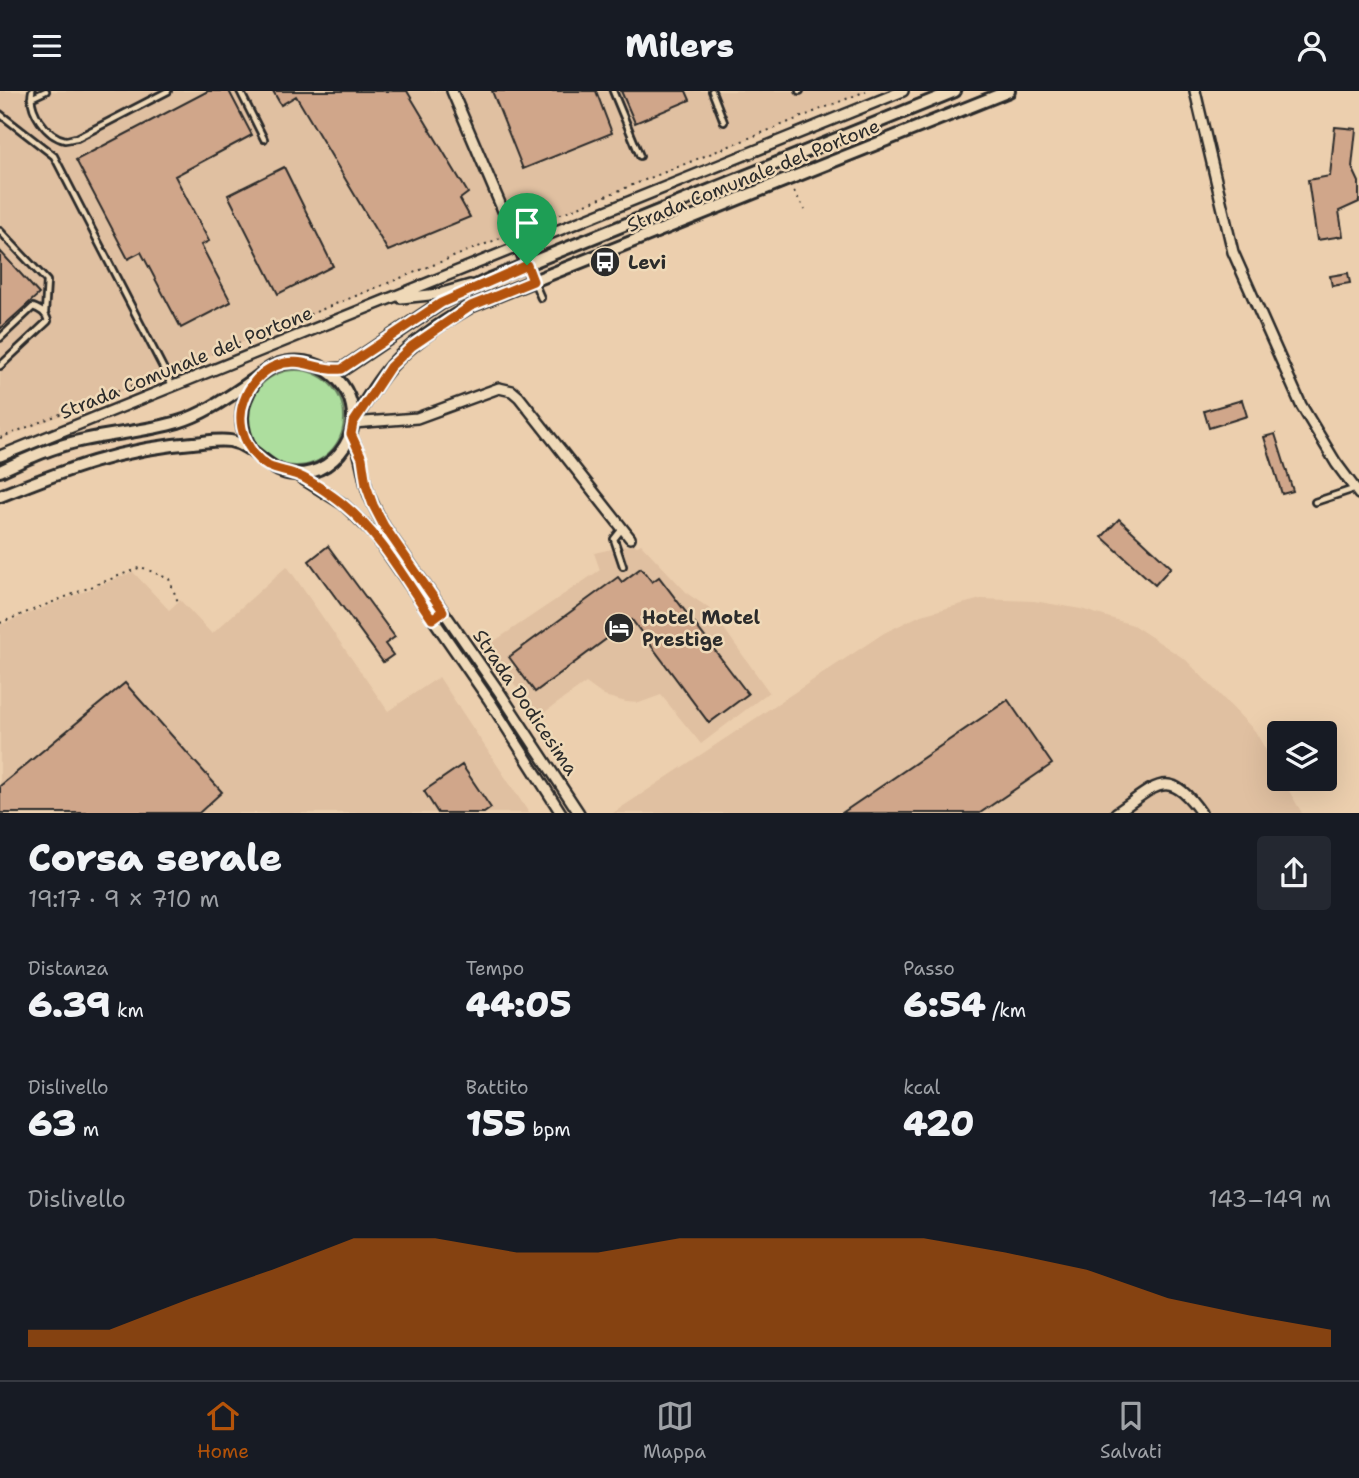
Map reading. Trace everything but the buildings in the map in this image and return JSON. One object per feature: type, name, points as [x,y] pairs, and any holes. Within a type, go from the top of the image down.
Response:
[{"type":"street","points":[[452,91],[533,281]]},
{"type":"street","name":"Strada Comunale del Portone","points":[[0,456],[903,91]]},
{"type":"street","name":"Strada Comunale del Portone","points":[[0,471],[58,446],[182,421],[209,409],[275,366],[308,362],[327,370],[342,369],[441,303],[488,280],[955,91]]},
{"type":"street","name":"Strada Comunale del Portone","points":[[295,474],[311,472],[334,460],[390,367],[412,346],[471,306],[1009,91]]},
{"type":"street","points":[[1195,91],[1233,252],[1301,405],[1357,492]]},
{"type":"street","name":"Strada Comunale del Portone","points":[[385,300],[439,294],[488,280]]},
{"type":"street","points":[[327,370],[347,391],[352,407],[352,428],[416,418],[499,388],[506,388],[519,397],[630,538]]},
{"type":"street","points":[[258,377],[242,404],[244,437],[252,451],[267,465],[295,474]]},
{"type":"street","name":"Strada Dodicesima","points":[[352,428],[362,458],[366,485],[384,526],[579,813]]},
{"type":"street","points":[[0,496],[65,470],[130,451],[226,441],[252,451]]},
{"type":"street","name":"Strada Dodicesima","points":[[295,474],[343,504],[375,535],[489,700],[561,813]]},
{"type":"street","points":[[432,619],[443,611]]},
{"type":"street","points":[[1116,813],[1163,783],[1171,783],[1183,791],[1200,813]]},
{"type":"lane","points":[[32,91],[32,110],[54,134],[65,139],[77,138],[168,91]]},
{"type":"lane","points":[[30,99],[46,91]]},
{"type":"lane","points":[[240,91],[264,139]]},
{"type":"lane","points":[[613,91],[640,156]]},
{"type":"lane","points":[[712,91],[724,122]]},
{"type":"lane","points":[[0,114],[54,156],[173,387]]},
{"type":"lane","points":[[0,231],[47,281],[44,314]]},
{"type":"lane","points":[[533,281],[541,298]]},
{"type":"lane","points":[[0,338],[33,307],[44,314],[48,321],[0,366]]},
{"type":"lane","points":[[1315,502],[1357,492]]},
{"type":"lane","points":[[623,528],[614,539],[623,566]]},
{"type":"path","points":[[0,438],[866,91]]},
{"type":"path","points":[[796,195],[805,210]]},
{"type":"path","points":[[0,623],[141,566],[169,579],[178,601]]},
{"type":"shaded area","points":[[0,91],[868,91],[0,440]]},
{"type":"shaded area","name":"Hotel Motel Prestige","points":[[641,544],[688,594],[710,609],[769,692],[701,744],[661,695],[639,703],[626,702],[604,696],[586,683],[538,717],[487,646],[600,570],[594,553]]},
{"type":"shaded area","points":[[287,566],[388,711],[439,677],[529,813],[0,813],[0,625],[133,572],[169,610],[180,600],[212,634]]},
{"type":"shaded area","points":[[981,599],[1034,601],[1081,609],[1133,625],[1186,660],[1255,731],[1267,752],[1267,791],[1289,791],[1302,813],[613,813],[884,633],[921,615]]},
{"type":"green space","points":[[296,370],[314,374],[330,384],[340,400],[344,418],[340,436],[330,452],[314,462],[296,466],[278,462],[262,452],[252,436],[248,418],[252,400],[262,384],[278,374]]},
{"type":"place","name":"Levi","points":[[605,262]]},
{"type":"place","name":"Hotel Motel Prestige","points":[[619,628]]},
{"type":"route","points":[[527,265],[533,281],[471,306],[412,346],[390,367],[353,423],[351,434],[362,458],[366,485],[373,505],[384,526],[443,611],[432,619],[375,535],[343,504],[295,474],[267,465],[252,451],[244,437],[242,404],[258,377],[275,366],[308,362],[327,370],[342,369],[441,303],[527,265]]}]
